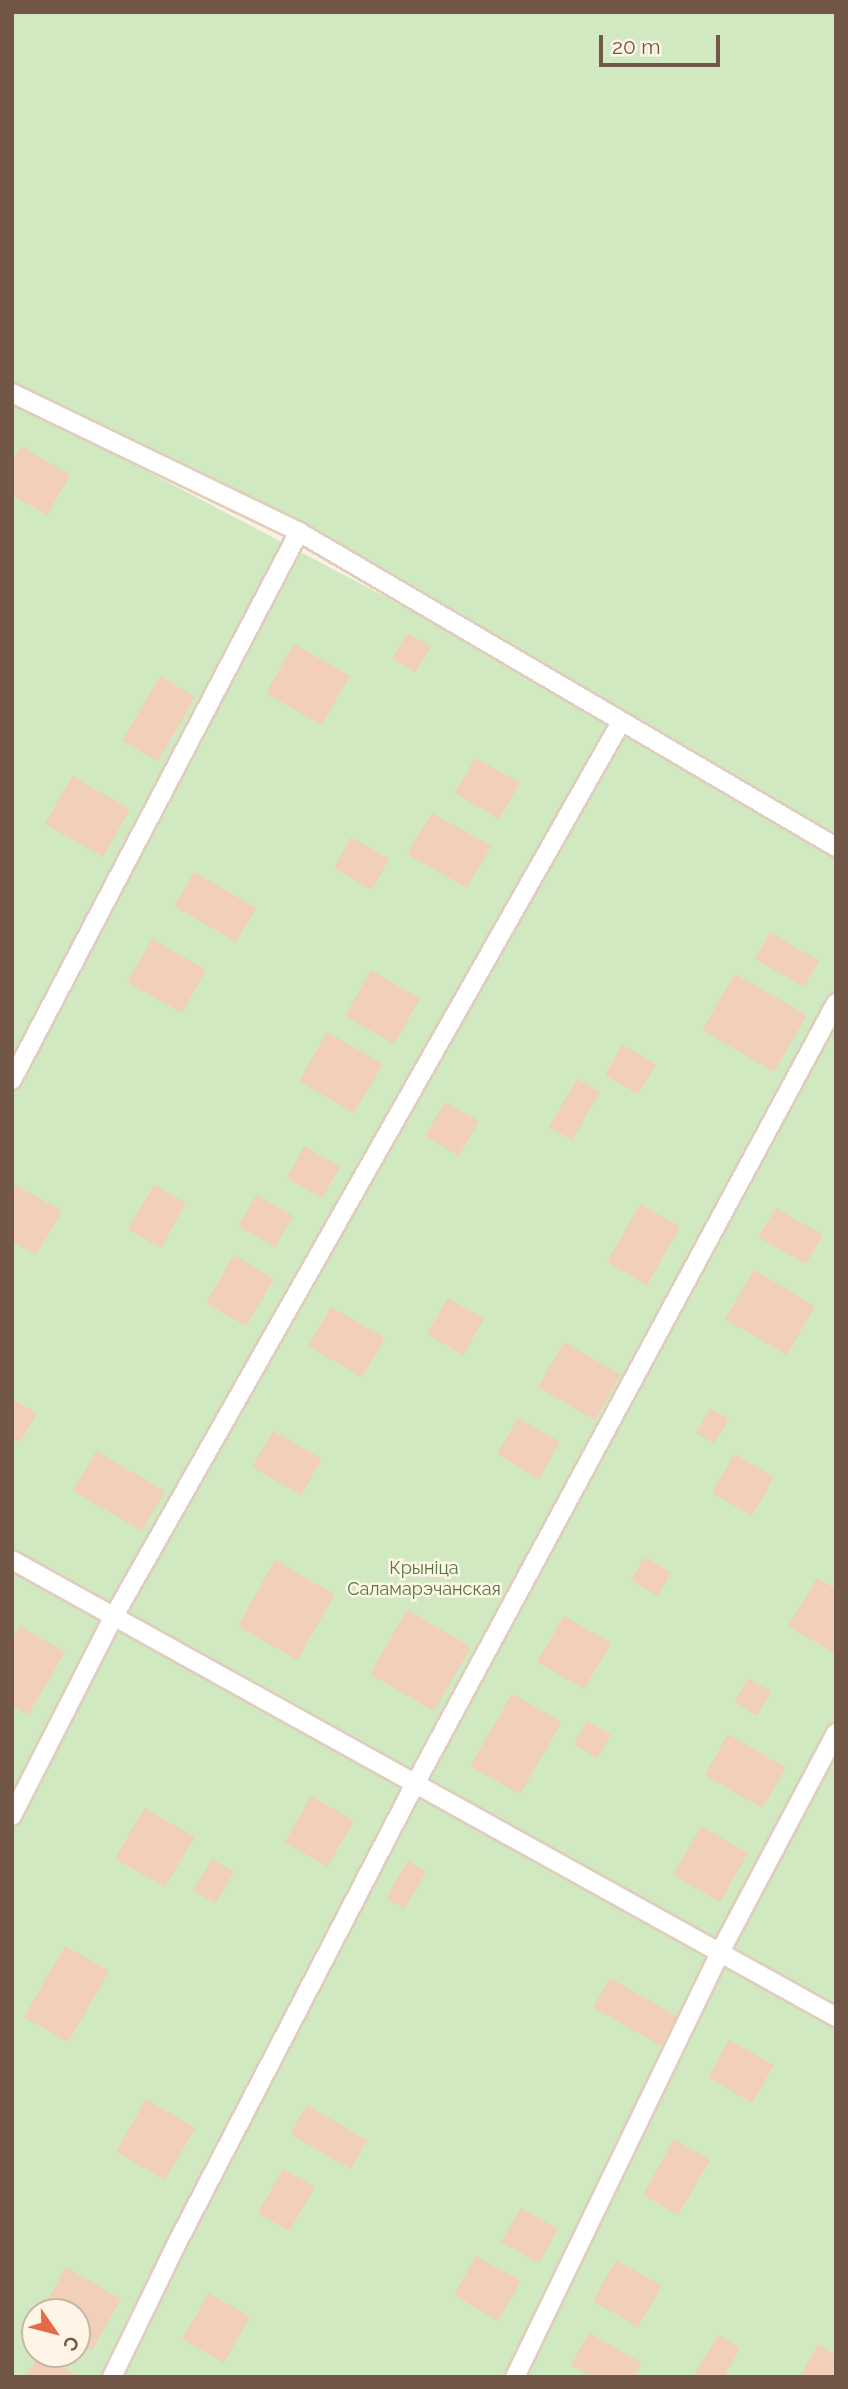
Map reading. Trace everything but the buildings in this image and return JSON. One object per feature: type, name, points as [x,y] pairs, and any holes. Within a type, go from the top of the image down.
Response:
[{"type":"lane","points":[[12,393],[299,532],[836,847]]},
{"type":"lane","points":[[12,1080],[299,532]]},
{"type":"lane","points":[[12,1816],[114,1616],[621,722]]},
{"type":"lane","points":[[112,2377],[176,2245],[415,1784],[836,1003]]},
{"type":"lane","points":[[12,1560],[836,2017]]},
{"type":"lane","points":[[514,2377],[720,1952],[836,1733]]},
{"type":"green space","name":"Крыніца Саламарэчанская","points":[[12,12],[836,12],[836,2377],[12,2377],[12,400],[602,711],[299,532],[12,393]]}]
